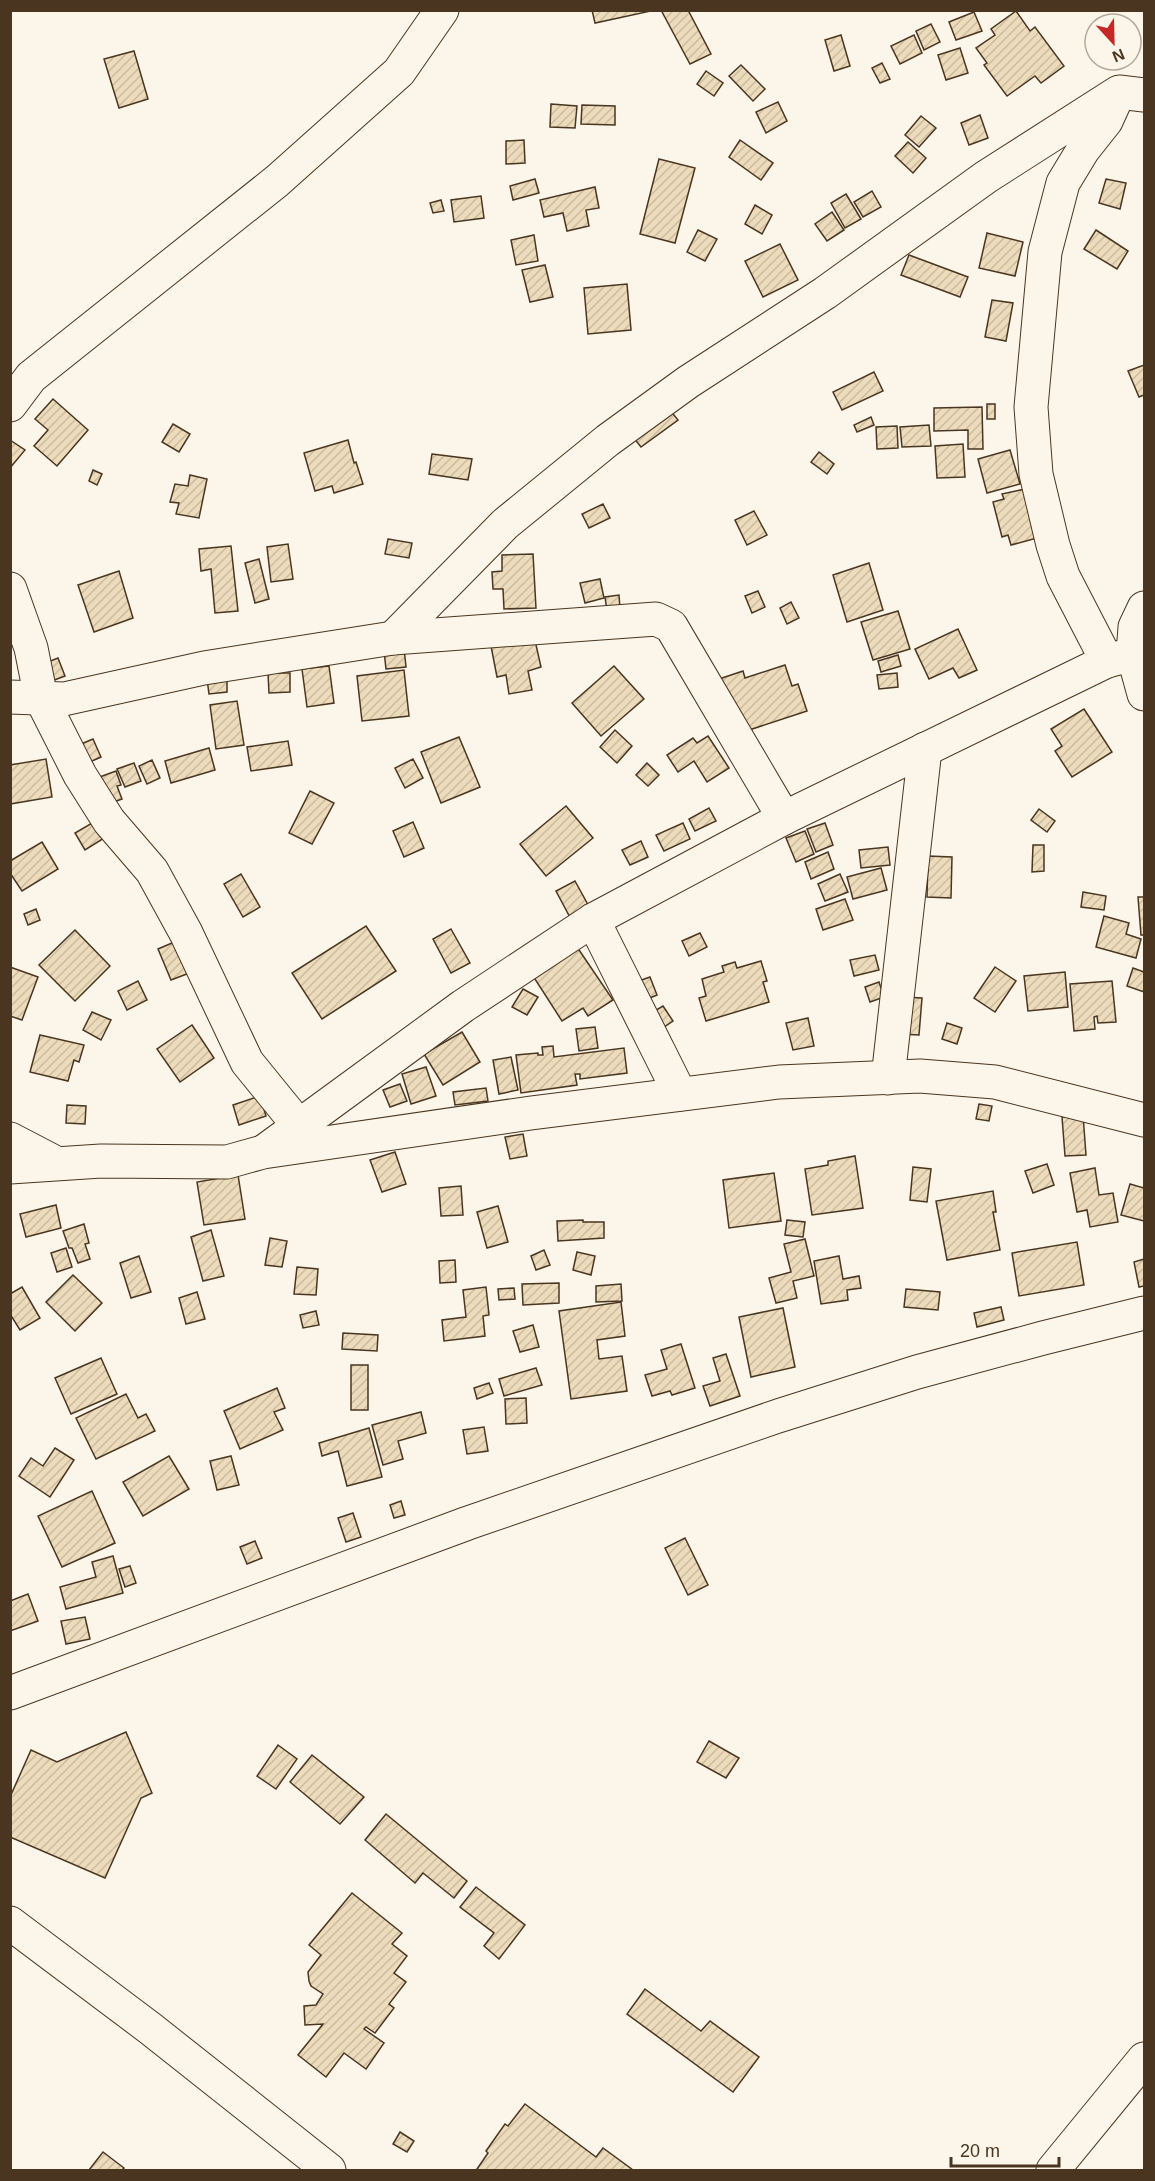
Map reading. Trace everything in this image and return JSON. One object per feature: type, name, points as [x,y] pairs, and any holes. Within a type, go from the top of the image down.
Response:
[{"type":"street","points":[[10,405],[31,377],[277,181],[399,72],[442,10]]},
{"type":"street","points":[[393,638],[505,524],[608,440],[688,382],[825,293],[986,177],[1132,94]]},
{"type":"street","points":[[1132,94],[1106,120],[1083,150],[1063,183],[1045,252],[1031,407],[1036,474],[1063,576],[1144,694]]},
{"type":"street","points":[[10,589],[32,648],[26,697],[109,820],[152,871],[186,933],[247,1062],[299,1126]]},
{"type":"street","points":[[263,1152],[463,1006],[593,920],[784,818],[1120,658],[1144,608]]},
{"type":"street","points":[[26,697],[64,699],[204,668],[393,638],[656,619],[671,626],[784,818]]},
{"type":"street","points":[[888,1078],[925,749]]},
{"type":"street","points":[[593,920],[680,1094]]},
{"type":"street","points":[[10,1167],[101,1161],[228,1162],[263,1152],[680,1094],[779,1082],[920,1076],[994,1082],[1144,1120]]},
{"type":"street","points":[[10,1139],[56,1163]]},
{"type":"street","points":[[10,1693],[457,1527],[778,1416],[917,1372],[1144,1313]]},
{"type":"street","points":[[10,1923],[151,2029],[329,2170]]},
{"type":"street","points":[[1053,2170],[1144,2059]]},
{"type":"building","points":[[592,10],[651,10],[651,11],[595,23]]},
{"type":"building","points":[[661,10],[688,10],[711,54],[690,64]]},
{"type":"building","points":[[1016,11],[1030,31],[1035,27],[1064,66],[1041,83],[1035,76],[1007,96],[984,65],[987,63],[976,48],[995,35],[991,29]]},
{"type":"building","points":[[974,12],[982,31],[956,40],[949,22]]},
{"type":"building","points":[[931,24],[940,42],[924,50],[916,31]]},
{"type":"building","points":[[841,35],[850,66],[834,71],[825,40]]},
{"type":"building","points":[[914,35],[922,53],[900,64],[891,46]]},
{"type":"building","points":[[960,48],[968,73],[946,80],[938,55]]},
{"type":"building","points":[[134,51],[148,99],[119,108],[104,59]]},
{"type":"building","points":[[882,63],[890,79],[880,83],[872,68]]},
{"type":"building","points":[[741,65],[765,89],[753,101],[729,76]]},
{"type":"building","points":[[706,71],[723,83],[714,96],[697,84]]},
{"type":"building","points":[[778,102],[787,121],[766,133],[756,112]]},
{"type":"building","points":[[551,104],[577,106],[575,128],[550,127]]},
{"type":"building","points":[[582,105],[615,106],[615,125],[581,124]]},
{"type":"building","points":[[980,115],[988,138],[969,145],[961,123]]},
{"type":"building","points":[[921,116],[936,128],[919,147],[905,135]]},
{"type":"building","points":[[524,140],[525,163],[506,164],[506,141]]},
{"type":"building","points":[[740,140],[773,163],[761,180],[729,157]]},
{"type":"building","points":[[908,142],[926,158],[913,173],[895,156]]},
{"type":"building","points":[[659,159],[695,168],[675,243],[640,234]]},
{"type":"building","points":[[535,179],[539,193],[513,200],[510,186]]},
{"type":"building","points":[[1106,179],[1126,183],[1120,209],[1099,203]]},
{"type":"building","points":[[595,187],[599,208],[586,210],[589,226],[567,231],[563,213],[544,217],[540,200]]},
{"type":"building","points":[[872,191],[881,207],[863,217],[854,202]]},
{"type":"building","points":[[846,194],[861,219],[845,228],[831,203]]},
{"type":"building","points":[[481,196],[484,218],[454,222],[451,200]]},
{"type":"building","points":[[441,200],[444,211],[433,213],[430,203]]},
{"type":"building","points":[[755,205],[772,215],[762,234],[745,224]]},
{"type":"building","points":[[832,212],[844,230],[827,241],[815,224]]},
{"type":"building","points":[[698,230],[717,239],[705,261],[687,252]]},
{"type":"building","points":[[1096,230],[1128,251],[1117,269],[1084,249]]},
{"type":"building","points":[[987,233],[1023,242],[1015,276],[979,268]]},
{"type":"building","points":[[534,235],[538,261],[516,265],[511,240]]},
{"type":"building","points":[[780,244],[798,280],[763,297],[745,261]]},
{"type":"building","points":[[909,255],[968,277],[960,297],[901,275]]},
{"type":"building","points":[[545,265],[553,297],[530,302],[522,270]]},
{"type":"building","points":[[627,284],[631,330],[588,334],[584,288]]},
{"type":"building","points":[[992,300],[1013,303],[1006,341],[985,337]]},
{"type":"building","points":[[1144,365],[1144,395],[1139,397],[1128,371]]},
{"type":"building","points":[[874,372],[883,391],[842,410],[833,392]]},
{"type":"building","points":[[53,399],[88,430],[57,466],[34,446],[48,430],[35,419]]},
{"type":"building","points":[[987,404],[995,404],[995,419],[987,419]]},
{"type":"building","points":[[666,405],[678,420],[641,447],[629,432]]},
{"type":"building","points":[[982,407],[983,449],[968,449],[968,430],[934,431],[934,408]]},
{"type":"building","points":[[871,417],[874,425],[857,432],[854,425]]},
{"type":"building","points":[[173,424],[190,434],[179,452],[162,442]]},
{"type":"building","points":[[929,425],[931,446],[902,447],[900,427]]},
{"type":"building","points":[[897,426],[898,448],[877,449],[876,427]]},
{"type":"building","points":[[10,440],[25,450],[10,468]]},
{"type":"building","points":[[348,440],[363,484],[334,493],[332,486],[315,491],[304,453]]},
{"type":"building","points":[[963,444],[965,477],[937,478],[935,446]]},
{"type":"building","points":[[1010,450],[1020,484],[987,493],[978,459]]},
{"type":"building","points":[[819,452],[834,464],[827,474],[811,462]]},
{"type":"building","points":[[432,454],[472,459],[468,480],[429,474]]},
{"type":"building","points":[[93,470],[102,474],[97,485],[89,481]]},
{"type":"building","points":[[190,475],[207,479],[199,518],[176,514],[179,503],[170,502],[175,484],[188,486]]},
{"type":"building","points":[[1025,489],[1037,538],[1011,545],[1008,535],[1002,537],[993,502],[1004,499],[1002,494]]},
{"type":"building","points":[[603,504],[610,518],[589,528],[582,514]]},
{"type":"building","points":[[754,511],[767,535],[747,545],[735,520]]},
{"type":"building","points":[[388,539],[412,543],[409,558],[385,554]]},
{"type":"building","points":[[288,544],[293,579],[271,582],[267,547]]},
{"type":"building","points":[[231,546],[238,611],[215,613],[211,569],[201,571],[199,549]]},
{"type":"building","points":[[533,554],[536,608],[504,609],[503,589],[493,589],[492,572],[502,571],[502,555]]},
{"type":"building","points":[[259,559],[269,599],[255,603],[245,563]]},
{"type":"building","points":[[869,563],[883,610],[847,622],[833,575]]},
{"type":"building","points":[[119,571],[133,618],[94,632],[78,585]]},
{"type":"building","points":[[600,579],[604,598],[585,603],[580,583]]},
{"type":"building","points":[[758,591],[765,607],[752,613],[745,596]]},
{"type":"building","points":[[619,595],[620,609],[607,611],[605,597]]},
{"type":"building","points":[[791,602],[799,618],[787,624],[780,608]]},
{"type":"building","points":[[898,611],[910,649],[873,660],[861,622]]},
{"type":"building","points":[[958,629],[977,670],[959,678],[953,668],[929,679],[915,649]]},
{"type":"building","points":[[534,636],[541,667],[528,671],[532,690],[509,694],[506,675],[497,677],[491,646]]},
{"type":"building","points":[[404,648],[406,667],[386,669],[384,651]]},
{"type":"building","points":[[898,655],[901,666],[881,672],[878,661]]},
{"type":"building","points":[[58,658],[65,676],[49,682],[43,664]]},
{"type":"building","points":[[785,665],[792,686],[798,684],[807,711],[737,734],[719,679],[743,671],[745,678]]},
{"type":"building","points":[[329,666],[334,703],[307,707],[302,669]]},
{"type":"building","points":[[614,666],[644,699],[601,736],[572,703]]},
{"type":"building","points":[[404,670],[409,716],[362,721],[357,676]]},
{"type":"building","points":[[268,673],[290,673],[290,692],[269,693]]},
{"type":"building","points":[[897,673],[898,687],[879,689],[877,675]]},
{"type":"building","points":[[227,677],[227,692],[209,694],[207,679]]},
{"type":"building","points":[[237,701],[244,745],[216,749],[210,705]]},
{"type":"building","points":[[1084,709],[1112,752],[1072,777],[1055,751],[1062,746],[1051,729]]},
{"type":"building","points":[[615,730],[632,746],[617,763],[600,747]]},
{"type":"building","points":[[708,736],[729,768],[707,782],[694,761],[678,772],[667,755],[693,738],[697,743]]},
{"type":"building","points":[[459,737],[480,787],[441,803],[421,752]]},
{"type":"building","points":[[93,739],[101,757],[83,765],[74,747]]},
{"type":"building","points":[[288,741],[292,765],[251,771],[247,747]]},
{"type":"building","points":[[209,748],[215,770],[171,783],[165,761]]},
{"type":"building","points":[[46,759],[52,797],[10,804],[10,765]]},
{"type":"building","points":[[413,759],[423,778],[405,788],[395,768]]},
{"type":"building","points":[[152,760],[160,778],[147,784],[139,766]]},
{"type":"building","points":[[134,763],[141,781],[125,787],[117,769]]},
{"type":"building","points":[[647,763],[659,775],[648,786],[636,775]]},
{"type":"building","points":[[116,771],[121,785],[117,786],[122,799],[108,804],[97,778]]},
{"type":"building","points":[[310,791],[334,803],[312,844],[289,833]]},
{"type":"building","points":[[566,806],[593,838],[546,876],[520,844]]},
{"type":"building","points":[[709,808],[716,821],[695,831],[689,819]]},
{"type":"building","points":[[1039,809],[1055,821],[1047,832],[1031,820]]},
{"type":"building","points":[[99,819],[109,835],[85,850],[75,833]]},
{"type":"building","points":[[413,822],[424,848],[404,857],[393,831]]},
{"type":"building","points":[[683,823],[690,839],[664,851],[656,835]]},
{"type":"building","points":[[825,823],[833,845],[816,852],[807,829]]},
{"type":"building","points":[[805,831],[814,854],[796,862],[786,838]]},
{"type":"building","points":[[641,841],[648,857],[630,865],[622,850]]},
{"type":"building","points":[[42,842],[58,869],[22,891],[10,873],[10,861]]},
{"type":"building","points":[[1033,845],[1044,845],[1044,871],[1032,872]]},
{"type":"building","points":[[888,847],[890,865],[861,868],[859,850]]},
{"type":"building","points":[[828,852],[834,869],[811,879],[805,862]]},
{"type":"building","points":[[928,856],[952,857],[951,898],[927,897]]},
{"type":"building","points":[[881,868],[887,890],[853,899],[847,877]]},
{"type":"building","points":[[241,874],[260,907],[243,917],[224,884]]},
{"type":"building","points":[[840,874],[848,892],[825,901],[818,884]]},
{"type":"building","points":[[575,881],[592,912],[573,923],[556,891]]},
{"type":"building","points":[[1083,892],[1106,896],[1104,910],[1081,907]]},
{"type":"building","points":[[1138,897],[1144,897],[1144,935],[1141,935]]},
{"type":"building","points":[[845,899],[853,920],[823,930],[816,909]]},
{"type":"building","points":[[36,909],[40,920],[28,925],[24,914]]},
{"type":"building","points":[[1104,916],[1129,923],[1126,934],[1141,939],[1136,958],[1096,947]]},
{"type":"building","points":[[366,926],[396,971],[322,1019],[292,973]]},
{"type":"building","points":[[451,929],[470,963],[451,973],[433,939]]},
{"type":"building","points":[[75,930],[110,966],[75,1001],[39,965]]},
{"type":"building","points":[[700,933],[707,947],[689,956],[682,941]]},
{"type":"building","points":[[179,940],[192,972],[171,980],[158,949]]},
{"type":"building","points":[[577,947],[613,1000],[588,1016],[583,1008],[562,1021],[533,976]]},
{"type":"building","points":[[875,955],[879,970],[854,976],[850,960]]},
{"type":"building","points":[[761,961],[767,981],[763,982],[769,1002],[706,1021],[699,998],[706,996],[702,979],[724,972],[722,966],[735,962],[737,968]]},
{"type":"building","points":[[10,967],[38,977],[22,1020],[10,1016]]},
{"type":"building","points":[[995,967],[1016,981],[995,1012],[974,998]]},
{"type":"building","points":[[1133,968],[1144,972],[1144,992],[1127,986]]},
{"type":"building","points":[[1065,972],[1068,1007],[1028,1011],[1024,976]]},
{"type":"building","points":[[650,977],[657,995],[645,1000],[639,981]]},
{"type":"building","points":[[138,981],[147,1000],[127,1010],[118,991]]},
{"type":"building","points":[[1112,981],[1116,1022],[1098,1023],[1097,1016],[1094,1017],[1095,1029],[1074,1031],[1070,984]]},
{"type":"building","points":[[879,982],[884,997],[870,1002],[865,987]]},
{"type":"building","points":[[523,989],[538,997],[527,1015],[512,1007]]},
{"type":"building","points":[[903,997],[922,998],[919,1035],[900,1034]]},
{"type":"building","points":[[663,1006],[673,1021],[658,1031],[648,1015]]},
{"type":"building","points":[[92,1012],[111,1020],[101,1040],[83,1030]]},
{"type":"building","points":[[808,1018],[814,1046],[793,1050],[786,1023]]},
{"type":"building","points":[[947,1023],[962,1028],[957,1044],[942,1039]]},
{"type":"building","points":[[192,1025],[214,1058],[180,1082],[157,1049]]},
{"type":"building","points":[[595,1027],[598,1048],[579,1051],[576,1029]]},
{"type":"building","points":[[462,1032],[480,1062],[443,1085],[424,1054]]},
{"type":"building","points":[[40,1035],[84,1045],[79,1062],[74,1060],[68,1081],[30,1072]]},
{"type":"building","points":[[553,1046],[554,1057],[624,1048],[627,1073],[580,1079],[580,1074],[575,1074],[577,1085],[521,1093],[516,1055],[538,1053],[538,1055],[543,1055],[542,1047]]},
{"type":"building","points":[[511,1057],[518,1090],[499,1094],[493,1060]]},
{"type":"building","points":[[426,1067],[436,1096],[411,1104],[402,1074]]},
{"type":"building","points":[[400,1084],[407,1101],[390,1107],[383,1090]]},
{"type":"building","points":[[486,1088],[488,1101],[455,1105],[453,1092]]},
{"type":"building","points":[[260,1096],[266,1116],[239,1125],[233,1105]]},
{"type":"building","points":[[979,1104],[992,1106],[989,1121],[976,1119]]},
{"type":"building","points":[[67,1105],[86,1106],[85,1124],[66,1123]]},
{"type":"building","points":[[1083,1115],[1086,1155],[1065,1156],[1062,1117]]},
{"type":"building","points":[[523,1134],[527,1156],[510,1159],[505,1137]]},
{"type":"building","points":[[395,1152],[406,1184],[382,1192],[370,1160]]},
{"type":"building","points":[[855,1156],[863,1208],[812,1215],[805,1169],[828,1165],[828,1161]]},
{"type":"building","points":[[1047,1164],[1054,1185],[1033,1193],[1025,1171]]},
{"type":"building","points":[[913,1167],[931,1169],[927,1202],[910,1200]]},
{"type":"building","points":[[1095,1168],[1099,1195],[1113,1193],[1118,1222],[1090,1227],[1087,1210],[1077,1212],[1070,1173]]},
{"type":"building","points":[[774,1173],[781,1221],[729,1228],[723,1180]]},
{"type":"building","points":[[238,1175],[245,1219],[204,1225],[197,1182]]},
{"type":"building","points":[[1130,1184],[1144,1188],[1144,1221],[1121,1215]]},
{"type":"building","points":[[461,1186],[463,1215],[441,1216],[439,1188]]},
{"type":"building","points":[[993,1191],[996,1212],[993,1212],[1000,1250],[947,1260],[936,1201]]},
{"type":"building","points":[[56,1205],[61,1228],[26,1237],[20,1214]]},
{"type":"building","points":[[498,1206],[508,1242],[487,1248],[477,1212]]},
{"type":"building","points":[[583,1220],[583,1222],[604,1222],[604,1238],[558,1241],[557,1221]]},
{"type":"building","points":[[787,1220],[805,1222],[803,1237],[785,1235]]},
{"type":"building","points":[[84,1224],[89,1243],[85,1244],[90,1259],[78,1263],[63,1231]]},
{"type":"building","points":[[211,1230],[224,1276],[203,1281],[191,1237]]},
{"type":"building","points":[[270,1238],[287,1241],[282,1267],[265,1265]]},
{"type":"building","points":[[805,1239],[814,1276],[793,1281],[797,1298],[776,1303],[769,1278],[791,1272],[784,1244]]},
{"type":"building","points":[[1077,1242],[1084,1285],[1019,1296],[1012,1253]]},
{"type":"building","points":[[66,1248],[72,1267],[57,1272],[51,1253]]},
{"type":"building","points":[[544,1250],[550,1265],[536,1270],[531,1256]]},
{"type":"building","points":[[577,1252],[595,1256],[591,1275],[573,1270]]},
{"type":"building","points":[[139,1256],[151,1292],[131,1298],[120,1263]]},
{"type":"building","points":[[839,1256],[843,1279],[859,1276],[861,1288],[847,1290],[848,1300],[821,1304],[814,1261]]},
{"type":"building","points":[[1144,1259],[1144,1286],[1139,1287],[1134,1262]]},
{"type":"building","points":[[455,1260],[456,1282],[440,1283],[439,1261]]},
{"type":"building","points":[[297,1267],[318,1269],[316,1295],[294,1294]]},
{"type":"building","points":[[73,1275],[102,1303],[75,1331],[46,1302]]},
{"type":"building","points":[[559,1283],[559,1303],[523,1305],[522,1284]]},
{"type":"building","points":[[621,1284],[622,1301],[596,1302],[596,1286]]},
{"type":"building","points":[[22,1287],[40,1318],[20,1330],[10,1314],[10,1294]]},
{"type":"building","points":[[486,1287],[489,1315],[483,1316],[485,1336],[444,1341],[442,1320],[466,1317],[463,1290]]},
{"type":"building","points":[[514,1288],[515,1299],[499,1300],[498,1289]]},
{"type":"building","points":[[906,1289],[940,1292],[938,1310],[904,1307]]},
{"type":"building","points":[[197,1292],[205,1319],[186,1324],[179,1298]]},
{"type":"building","points":[[621,1302],[625,1336],[597,1340],[599,1359],[622,1356],[627,1391],[571,1399],[559,1311]]},
{"type":"building","points":[[1001,1307],[1004,1320],[977,1327],[974,1313]]},
{"type":"building","points":[[783,1308],[795,1367],[751,1377],[739,1317]]},
{"type":"building","points":[[316,1311],[319,1325],[303,1328],[300,1315]]},
{"type":"building","points":[[533,1325],[539,1347],[520,1352],[513,1331]]},
{"type":"building","points":[[343,1333],[378,1335],[377,1351],[342,1349]]},
{"type":"building","points":[[681,1344],[695,1388],[672,1395],[670,1391],[652,1396],[645,1375],[667,1369],[661,1350]]},
{"type":"building","points":[[726,1354],[740,1396],[710,1406],[703,1386],[720,1381],[713,1358]]},
{"type":"building","points":[[101,1358],[117,1394],[71,1414],[55,1378]]},
{"type":"building","points":[[351,1365],[368,1365],[368,1410],[351,1410]]},
{"type":"building","points":[[536,1368],[542,1385],[504,1396],[499,1379]]},
{"type":"building","points":[[489,1383],[493,1393],[477,1399],[474,1388]]},
{"type":"building","points":[[277,1388],[285,1408],[274,1412],[283,1430],[240,1449],[224,1411]]},
{"type":"building","points":[[126,1394],[138,1418],[146,1414],[155,1431],[96,1459],[76,1418]]},
{"type":"building","points":[[526,1398],[527,1423],[506,1424],[505,1399]]},
{"type":"building","points":[[421,1412],[426,1433],[398,1441],[403,1459],[383,1465],[372,1425]]},
{"type":"building","points":[[484,1427],[488,1451],[467,1454],[463,1430]]},
{"type":"building","points":[[369,1428],[382,1477],[347,1486],[338,1451],[322,1456],[319,1443]]},
{"type":"building","points":[[55,1448],[74,1460],[50,1497],[19,1476],[31,1458],[43,1466]]},
{"type":"building","points":[[169,1456],[189,1489],[143,1516],[123,1482]]},
{"type":"building","points":[[231,1456],[239,1485],[217,1490],[210,1461]]},
{"type":"building","points":[[92,1491],[115,1543],[62,1567],[38,1516]]},
{"type":"building","points":[[401,1501],[405,1515],[394,1518],[390,1505]]},
{"type":"building","points":[[353,1513],[361,1537],[346,1542],[338,1518]]},
{"type":"building","points":[[685,1538],[708,1585],[688,1595],[665,1548]]},
{"type":"building","points":[[255,1541],[262,1558],[247,1564],[240,1547]]},
{"type":"building","points":[[113,1556],[123,1593],[66,1609],[60,1587],[96,1577],[92,1562]]},
{"type":"building","points":[[130,1566],[136,1583],[125,1587],[119,1569]]},
{"type":"building","points":[[28,1594],[38,1621],[10,1631],[10,1601]]},
{"type":"building","points":[[85,1617],[90,1639],[66,1644],[61,1621]]},
{"type":"building","points":[[126,1732],[152,1793],[141,1798],[105,1878],[10,1837],[10,1797],[31,1750],[57,1762]]},
{"type":"building","points":[[709,1741],[739,1758],[726,1778],[697,1762]]},
{"type":"building","points":[[278,1745],[297,1759],[276,1789],[257,1776]]},
{"type":"building","points":[[312,1755],[364,1797],[340,1824],[290,1782]]},
{"type":"building","points":[[386,1814],[467,1881],[454,1898],[423,1873],[415,1883],[365,1840]]},
{"type":"building","points":[[476,1887],[525,1925],[499,1959],[484,1946],[494,1933],[460,1907]]},
{"type":"building","points":[[352,1893],[402,1933],[392,1944],[407,1956],[394,1973],[406,1982],[389,2004],[394,2008],[375,2033],[366,2027],[364,2029],[384,2043],[366,2069],[344,2053],[326,2077],[298,2055],[323,2024],[305,2025],[304,2006],[316,2005],[323,1994],[311,1986],[309,1981],[308,1972],[321,1955],[309,1945]]},
{"type":"building","points":[[645,1989],[701,2031],[710,2021],[759,2057],[733,2092],[627,2014]]},
{"type":"building","points":[[525,2104],[596,2157],[603,2148],[633,2170],[477,2169],[488,2153],[486,2151],[505,2124],[508,2126]]},
{"type":"building","points":[[400,2132],[414,2141],[407,2152],[393,2144]]},
{"type":"building","points":[[103,2152],[124,2168],[122,2170],[89,2170]]}]
